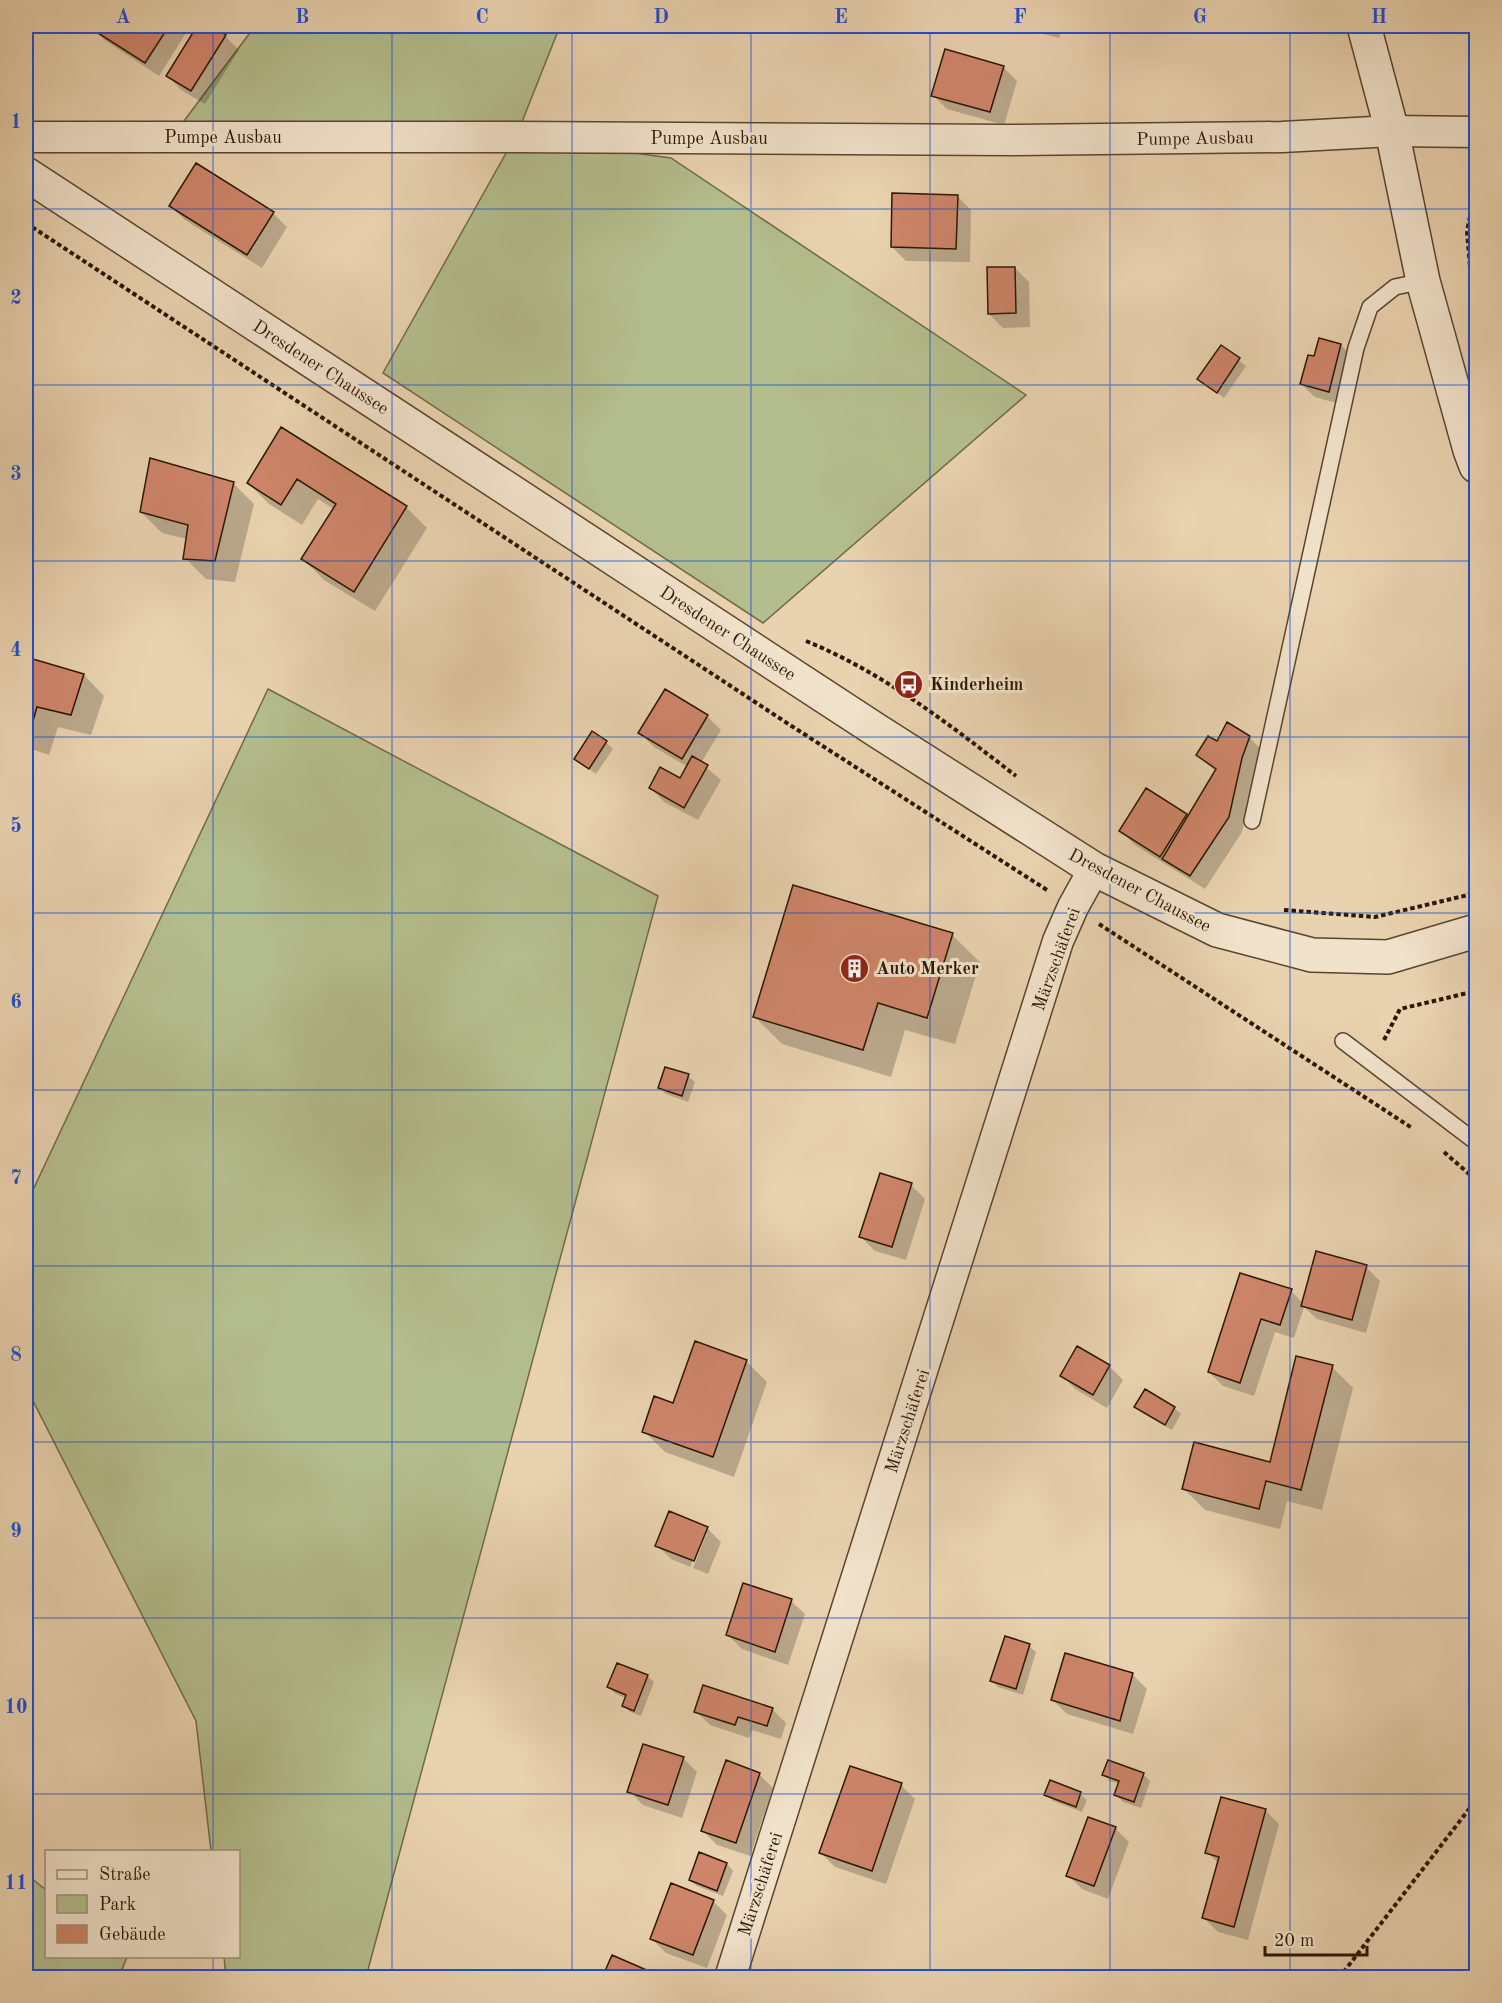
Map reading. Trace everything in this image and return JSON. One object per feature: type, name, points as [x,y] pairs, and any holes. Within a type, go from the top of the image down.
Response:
[{"type":"street","points":[[1364,26],[1392,131],[1423,281],[1476,466]]},
{"type":"street","name":"Pumpe Ausbau","points":[[26,137],[515,136],[1009,140],[1282,137],[1392,131],[1476,132]]},
{"type":"street","name":"Dresdener Chaussee","points":[[26,174],[876,730],[1094,869],[1217,930],[1312,955],[1388,957],[1476,931]]},
{"type":"street","name":"Märzschäferei","points":[[730,1977],[1058,941],[1094,869]]},
{"type":"lane","points":[[1252,821],[1356,348],[1370,307],[1395,287],[1423,281]]},
{"type":"lane","points":[[1343,1041],[1476,1142]]},
{"type":"path","points":[[1476,187],[1467,231],[1471,279],[1476,299]]},
{"type":"path","points":[[26,224],[790,725],[1414,1130]]},
{"type":"path","points":[[796,637],[828,650],[888,682],[968,738],[1023,781]]},
{"type":"path","points":[[1274,909],[1375,917],[1468,895],[1476,889]]},
{"type":"path","points":[[1356,1092],[1400,1009],[1476,991]]},
{"type":"path","points":[[1441,1150],[1476,1180]]},
{"type":"path","points":[[1339,1977],[1476,1800]]},
{"type":"green space","points":[[255,26],[560,26],[516,137],[671,158],[1026,395],[763,623],[383,373],[515,137],[172,137]]},
{"type":"green space","points":[[268,689],[658,896],[366,1977],[226,1977],[224,1958],[240,1958],[240,1850],[211,1850],[196,1721],[26,1387],[26,1205]]},
{"type":"green space","points":[[26,1874],[45,1889],[45,1958],[127,1958],[119,1977],[26,1977]]},
{"type":"building","points":[[92,26],[169,26],[145,63],[90,28]]},
{"type":"building","points":[[197,26],[211,26],[226,35],[191,91],[166,76]]},
{"type":"building","points":[[945,49],[1004,66],[990,112],[931,96]]},
{"type":"building","points":[[196,163],[274,212],[247,255],[169,206]]},
{"type":"building","points":[[892,193],[958,195],[956,249],[891,247]]},
{"type":"building","points":[[987,267],[1015,267],[1016,313],[988,314]]},
{"type":"building","points":[[1319,338],[1341,344],[1329,392],[1300,384],[1308,355],[1314,356]]},
{"type":"building","points":[[1221,345],[1240,358],[1217,393],[1197,379]]},
{"type":"building","points":[[281,427],[407,506],[354,592],[301,559],[336,504],[297,479],[281,505],[247,483]]},
{"type":"building","points":[[150,458],[234,482],[215,561],[183,559],[188,525],[140,512]]},
{"type":"building","points":[[26,657],[84,674],[71,715],[37,707],[29,735],[26,734]]},
{"type":"building","points":[[665,689],[708,715],[682,759],[638,733]]},
{"type":"building","points":[[1227,722],[1250,736],[1242,758],[1229,817],[1190,876],[1162,859],[1216,769],[1196,755],[1208,736],[1217,741]]},
{"type":"building","points":[[592,731],[607,741],[589,769],[574,759]]},
{"type":"building","points":[[692,756],[708,765],[684,808],[649,788],[660,767],[680,778]]},
{"type":"building","points":[[1146,788],[1187,814],[1160,857],[1119,831]]},
{"type":"building","name":"Auto Merker","points":[[793,885],[953,933],[927,1018],[878,1003],[863,1050],[753,1017]]},
{"type":"building","points":[[665,1067],[689,1074],[682,1096],[658,1088]]},
{"type":"building","points":[[880,1173],[912,1183],[892,1247],[859,1237]]},
{"type":"building","points":[[1316,1251],[1367,1265],[1352,1320],[1301,1306]]},
{"type":"building","points":[[1240,1273],[1292,1289],[1280,1325],[1261,1319],[1240,1383],[1208,1372]]},
{"type":"building","points":[[695,1341],[747,1360],[713,1457],[642,1432],[654,1396],[673,1403]]},
{"type":"building","points":[[1077,1346],[1110,1365],[1093,1395],[1060,1376]]},
{"type":"building","points":[[1296,1356],[1333,1365],[1301,1490],[1266,1481],[1259,1509],[1182,1489],[1194,1442],[1270,1462]]},
{"type":"building","points":[[1145,1389],[1175,1407],[1165,1425],[1134,1407]]},
{"type":"building","points":[[669,1511],[708,1527],[694,1561],[655,1546]]},
{"type":"building","points":[[743,1583],[792,1599],[775,1652],[726,1635]]},
{"type":"building","points":[[1005,1636],[1030,1644],[1016,1689],[990,1681]]},
{"type":"building","points":[[1065,1653],[1133,1673],[1120,1721],[1051,1700]]},
{"type":"building","points":[[617,1663],[648,1675],[634,1711],[622,1706],[626,1695],[607,1687]]},
{"type":"building","points":[[703,1685],[773,1708],[767,1726],[738,1717],[735,1725],[694,1712]]},
{"type":"building","points":[[643,1744],[684,1757],[668,1805],[627,1792]]},
{"type":"building","points":[[726,1760],[760,1773],[736,1843],[701,1831]]},
{"type":"building","points":[[1108,1760],[1144,1773],[1134,1802],[1114,1795],[1119,1781],[1102,1775]]},
{"type":"building","points":[[850,1766],[902,1783],[872,1871],[819,1853]]},
{"type":"building","points":[[1050,1780],[1081,1792],[1076,1807],[1044,1795]]},
{"type":"building","points":[[1221,1797],[1266,1809],[1234,1927],[1202,1918],[1219,1857],[1205,1853]]},
{"type":"building","points":[[1088,1817],[1116,1827],[1094,1886],[1066,1876]]},
{"type":"building","points":[[699,1852],[727,1863],[717,1891],[689,1880]]},
{"type":"building","points":[[671,1883],[714,1900],[693,1955],[650,1939]]},
{"type":"building","points":[[612,1955],[651,1972],[649,1978],[602,1978]]},
{"type":"place","name":"Kinderheim","points":[[909,684]]},
{"type":"place","name":"Auto Merker","points":[[855,968]]}]
